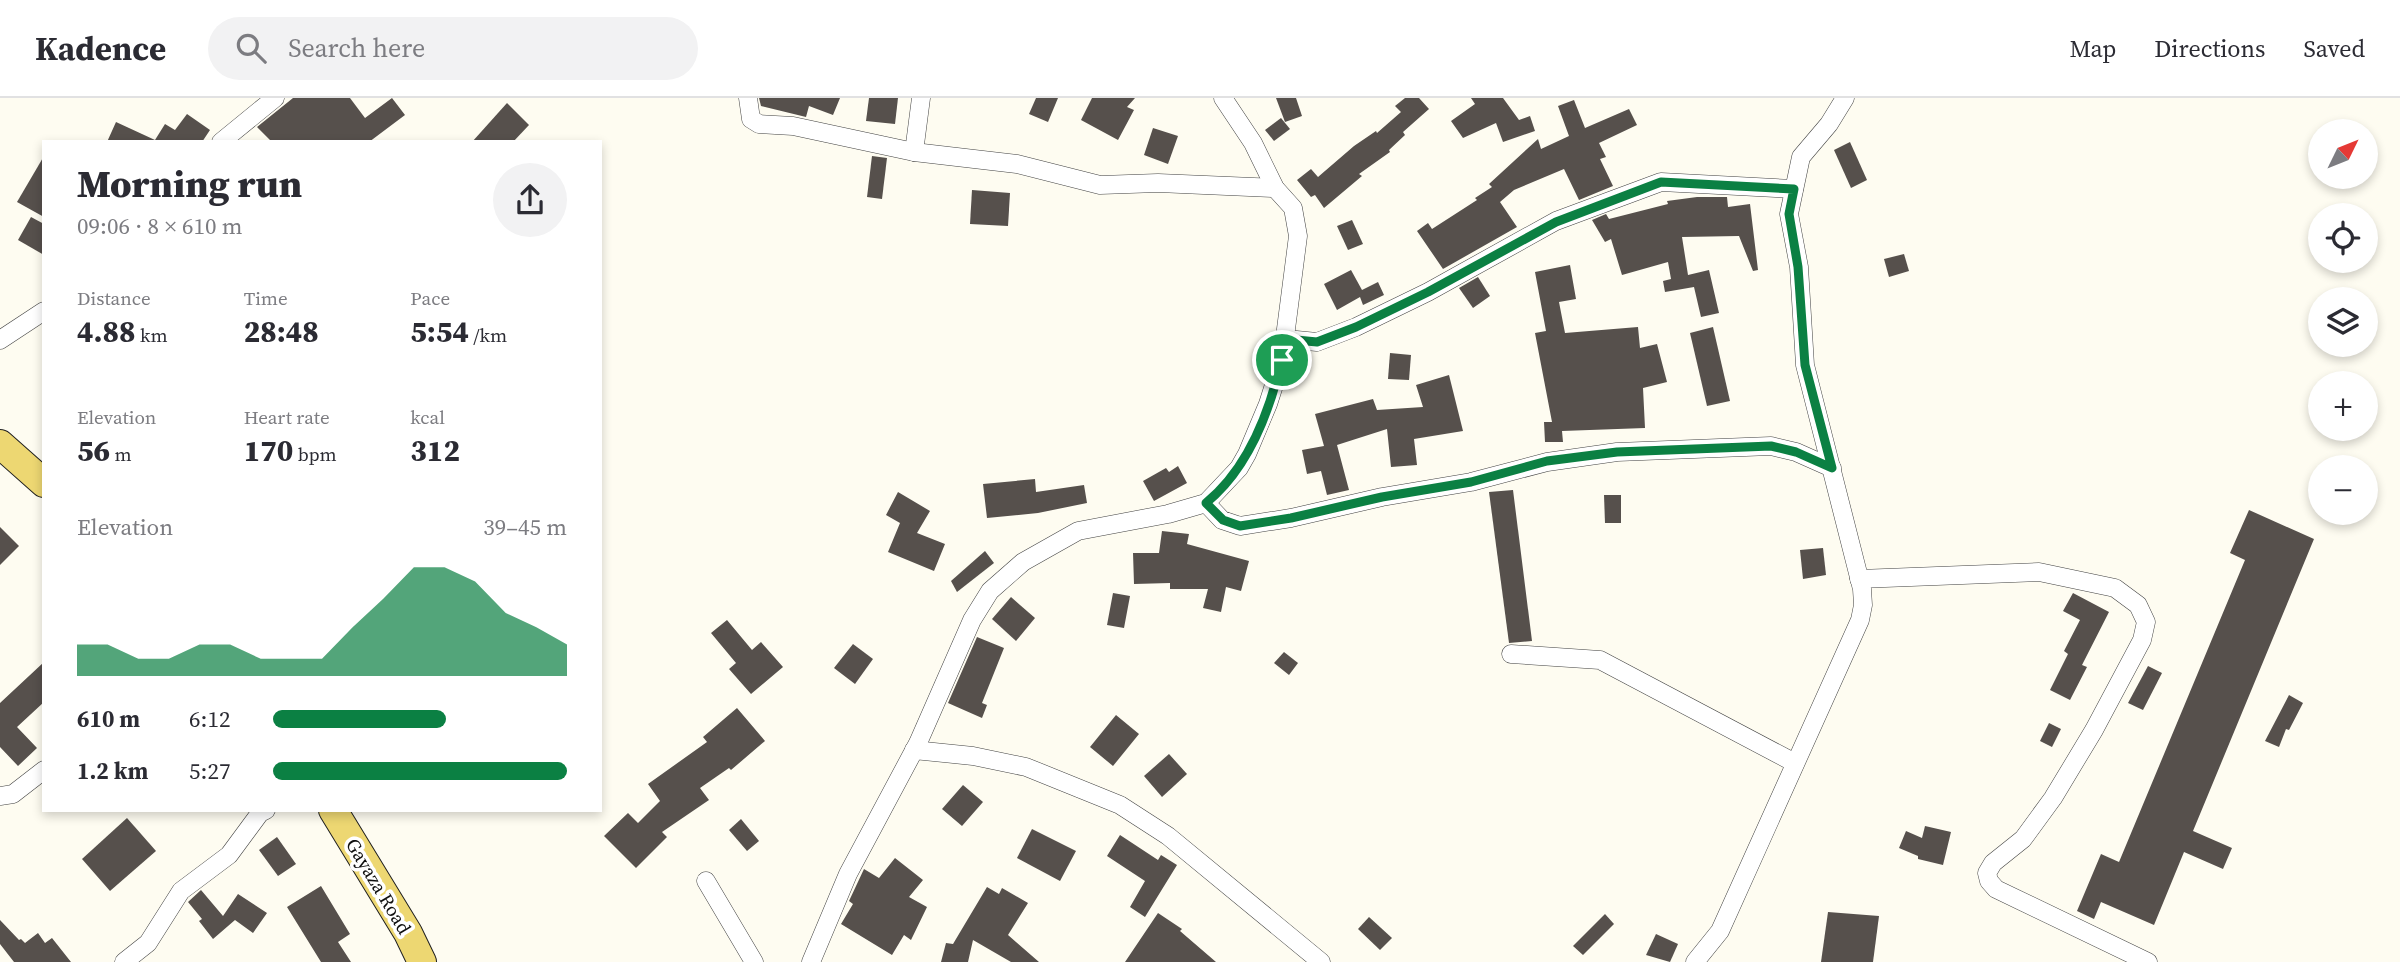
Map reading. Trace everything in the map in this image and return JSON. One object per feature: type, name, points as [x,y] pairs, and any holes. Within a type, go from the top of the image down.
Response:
[{"type":"main road","points":[[0,444],[42,481]]},
{"type":"main road","name":"Gayaza Road","points":[[334,812],[408,933],[422,962]]},
{"type":"street","points":[[223,140],[275,98]]},
{"type":"street","points":[[748,98],[751,119],[758,124],[793,126],[914,152],[1017,164],[1100,185],[1158,183],[1275,188]]},
{"type":"street","points":[[914,152],[921,98]]},
{"type":"street","points":[[811,962],[848,874],[914,750],[981,603],[1002,579],[1043,550],[1078,531],[1168,514],[1206,503],[1239,468],[1247,454],[1268,404],[1286,339],[1298,236],[1293,208],[1275,188],[1253,143],[1223,98]]},
{"type":"street","points":[[1695,962],[1720,931],[1860,620],[1863,605],[1859,579],[1805,365],[1798,267],[1789,214],[1801,157],[1829,124],[1845,98]]},
{"type":"street","points":[[1286,339],[1317,342],[1356,327],[1428,292],[1556,222],[1661,182],[1794,189]]},
{"type":"street","points":[[0,340],[42,312]]},
{"type":"street","points":[[1206,503],[1223,520],[1240,526],[1471,482],[1547,461],[1617,452],[1771,446],[1796,452],[1832,468]]},
{"type":"street","points":[[1859,579],[2039,572],[2115,588],[2138,605],[2146,622],[2142,640],[2094,730],[2053,798],[2023,839],[1993,863],[1987,873],[1996,889],[2148,962]]},
{"type":"street","points":[[1511,654],[1600,660],[1795,763]]},
{"type":"street","points":[[914,750],[973,756],[1026,767],[1120,805],[1189,853],[1321,962]]},
{"type":"street","points":[[0,796],[13,794],[42,772]]},
{"type":"street","points":[[124,962],[148,943],[181,891],[229,855],[262,812]]},
{"type":"street","points":[[706,881],[754,962]]},
{"type":"building","points":[[293,98],[350,98],[365,118],[392,98],[405,115],[372,140],[270,140],[257,127]]},
{"type":"building","points":[[759,98],[840,98],[833,115],[809,106],[806,117],[761,106]]},
{"type":"building","points":[[869,98],[898,98],[895,124],[866,121]]},
{"type":"building","points":[[1036,98],[1058,98],[1048,122],[1029,114]]},
{"type":"building","points":[[1092,98],[1135,98],[1127,107],[1134,110],[1118,140],[1081,120]]},
{"type":"building","points":[[1276,98],[1296,98],[1302,116],[1285,122]]},
{"type":"building","points":[[1405,98],[1419,98],[1429,109],[1403,132],[1405,135],[1390,152],[1359,174],[1362,176],[1324,208],[1315,195],[1311,197],[1297,180],[1311,169],[1318,177],[1354,146],[1376,131],[1377,133],[1401,112],[1395,106]]},
{"type":"building","points":[[1471,98],[1503,98],[1519,120],[1530,116],[1535,131],[1503,142],[1496,123],[1463,138],[1451,121],[1475,104]]},
{"type":"building","points":[[1574,100],[1585,128],[1629,109],[1637,125],[1599,143],[1606,157],[1600,159],[1613,186],[1579,200],[1564,169],[1514,190],[1500,202],[1517,227],[1443,269],[1417,231],[1428,223],[1432,229],[1477,200],[1475,198],[1492,187],[1489,184],[1538,139],[1541,149],[1569,136],[1558,106]]},
{"type":"building","points":[[507,103],[529,125],[515,140],[474,140]]},
{"type":"building","points":[[187,114],[210,130],[203,140],[155,140],[165,124],[175,130]]},
{"type":"building","points":[[1281,118],[1290,129],[1274,141],[1265,130]]},
{"type":"building","points":[[116,122],[155,140],[108,140]]},
{"type":"building","points":[[1153,128],[1178,136],[1168,164],[1144,155]]},
{"type":"building","points":[[1850,142],[1867,180],[1851,188],[1834,150]]},
{"type":"building","points":[[872,156],[887,158],[882,199],[867,197]]},
{"type":"building","points":[[42,159],[42,216],[17,202]]},
{"type":"building","points":[[972,190],[1010,193],[1008,226],[970,224]]},
{"type":"building","points":[[1727,197],[1728,207],[1750,204],[1758,270],[1753,271],[1739,236],[1682,237],[1688,275],[1709,270],[1719,313],[1701,317],[1694,287],[1665,292],[1663,281],[1671,279],[1668,262],[1622,275],[1611,239],[1605,242],[1592,220],[1606,214],[1609,219],[1668,204],[1667,201]]},
{"type":"building","points":[[31,217],[42,223],[42,254],[18,240]]},
{"type":"building","points":[[1352,220],[1363,244],[1348,250],[1337,226]]},
{"type":"building","points":[[1904,254],[1909,271],[1889,277],[1884,259]]},
{"type":"building","points":[[1570,265],[1576,299],[1559,302],[1565,333],[1638,327],[1640,348],[1657,344],[1667,382],[1643,388],[1645,428],[1562,431],[1563,442],[1545,442],[1544,422],[1552,422],[1535,333],[1546,331],[1535,272]]},
{"type":"building","points":[[1351,270],[1362,290],[1378,282],[1384,295],[1363,305],[1360,297],[1337,310],[1324,284]]},
{"type":"building","points":[[1478,277],[1490,296],[1473,308],[1459,288]]},
{"type":"building","points":[[1713,327],[1730,401],[1707,406],[1690,333]]},
{"type":"building","points":[[1390,353],[1411,355],[1409,380],[1388,379]]},
{"type":"building","points":[[1449,375],[1463,431],[1414,439],[1417,465],[1391,467],[1387,429],[1337,445],[1349,490],[1327,495],[1321,471],[1307,474],[1302,450],[1324,446],[1315,414],[1373,399],[1377,410],[1423,407],[1416,385]]},
{"type":"building","points":[[1178,466],[1187,483],[1154,501],[1143,481],[1166,468],[1169,472]]},
{"type":"building","points":[[1035,479],[1036,492],[1084,485],[1087,503],[1038,513],[987,518],[983,484]]},
{"type":"building","points":[[1513,490],[1532,641],[1509,643],[1489,492]]},
{"type":"building","points":[[898,492],[930,511],[917,533],[945,544],[934,571],[888,552],[900,523],[886,515]]},
{"type":"building","points":[[1604,495],[1621,495],[1621,523],[1605,523]]},
{"type":"building","points":[[2249,510],[2314,539],[2193,831],[2232,848],[2223,869],[2184,852],[2154,925],[2101,902],[2094,919],[2077,911],[2101,854],[2119,862],[2245,560],[2230,553]]},
{"type":"building","points":[[0,527],[19,546],[0,565]]},
{"type":"building","points":[[1162,531],[1189,534],[1187,544],[1249,561],[1241,591],[1226,587],[1221,612],[1203,608],[1208,589],[1170,589],[1170,583],[1134,584],[1133,553],[1159,553]]},
{"type":"building","points":[[1823,548],[1826,575],[1803,579],[1800,550]]},
{"type":"building","points":[[985,551],[994,563],[957,592],[951,581]]},
{"type":"building","points":[[1113,593],[1130,596],[1124,628],[1107,625]]},
{"type":"building","points":[[2073,593],[2109,612],[2082,665],[2087,667],[2070,700],[2050,690],[2068,654],[2064,651],[2080,620],[2063,611]]},
{"type":"building","points":[[1011,597],[1035,618],[1016,641],[992,619]]},
{"type":"building","points":[[727,620],[752,650],[761,642],[783,667],[751,694],[729,669],[736,663],[711,633]]},
{"type":"building","points":[[977,637],[1004,648],[982,703],[987,705],[982,718],[948,703]]},
{"type":"building","points":[[853,644],[873,659],[855,684],[834,668]]},
{"type":"building","points":[[1284,652],[1298,663],[1289,675],[1274,663]]},
{"type":"building","points":[[42,664],[42,704],[17,727],[37,748],[18,766],[0,747],[0,703]]},
{"type":"building","points":[[2148,666],[2162,673],[2143,710],[2128,703]]},
{"type":"building","points":[[2289,695],[2303,703],[2289,730],[2286,729],[2279,747],[2265,741]]},
{"type":"building","points":[[737,708],[765,741],[731,770],[729,768],[700,788],[709,800],[662,832],[667,837],[636,868],[604,836],[628,813],[638,823],[660,801],[648,784],[707,742],[703,737]]},
{"type":"building","points":[[1116,715],[1139,734],[1113,766],[1090,747]]},
{"type":"building","points":[[2049,723],[2061,729],[2052,747],[2040,741]]},
{"type":"building","points":[[1169,754],[1187,774],[1162,797],[1144,776]]},
{"type":"building","points":[[963,785],[983,802],[962,826],[942,809]]},
{"type":"building","points":[[127,818],[156,851],[110,891],[82,859]]},
{"type":"building","points":[[741,819],[759,841],[747,851],[729,830]]},
{"type":"building","points":[[1925,826],[1951,832],[1943,865],[1918,859],[1918,856],[1899,848],[1906,831],[1922,838]]},
{"type":"building","points":[[1032,829],[1076,851],[1060,881],[1017,858]]},
{"type":"building","points":[[1120,835],[1158,860],[1161,855],[1177,865],[1145,917],[1130,907],[1145,881],[1107,856]]},
{"type":"building","points":[[277,837],[296,864],[278,876],[259,850]]},
{"type":"building","points":[[895,858],[923,880],[909,897],[927,907],[911,940],[904,935],[892,955],[841,924],[853,904],[849,901],[864,869],[879,878]]},
{"type":"building","points":[[321,886],[350,934],[338,942],[351,962],[321,962],[287,907]]},
{"type":"building","points":[[987,887],[999,894],[1002,888],[1028,903],[1008,935],[1039,962],[1011,962],[973,940],[968,962],[941,962],[946,943],[953,944]]},
{"type":"building","points":[[201,890],[223,916],[238,894],[267,913],[253,933],[235,920],[213,939],[188,902]]},
{"type":"building","points":[[1828,912],[1879,916],[1873,962],[1821,962]]},
{"type":"building","points":[[1158,913],[1182,929],[1180,931],[1216,962],[1125,962]]},
{"type":"building","points":[[1605,914],[1614,924],[1583,955],[1573,946]]},
{"type":"building","points":[[1369,917],[1392,938],[1380,950],[1358,929]]},
{"type":"building","points":[[0,920],[25,943],[38,933],[45,943],[52,938],[71,962],[14,962],[0,944]]},
{"type":"building","points":[[1656,934],[1678,944],[1670,962],[1646,955]]},
{"type":"route","points":[[1661,182],[1794,189],[1789,214],[1798,267],[1805,365],[1832,468],[1796,452],[1771,446],[1617,452],[1547,461],[1471,482],[1382,497],[1291,518],[1233,525],[1223,520],[1206,503],[1239,468],[1247,454],[1268,404],[1282,360],[1286,339],[1317,342],[1356,327],[1394,306],[1428,292],[1556,222],[1661,182]]}]
